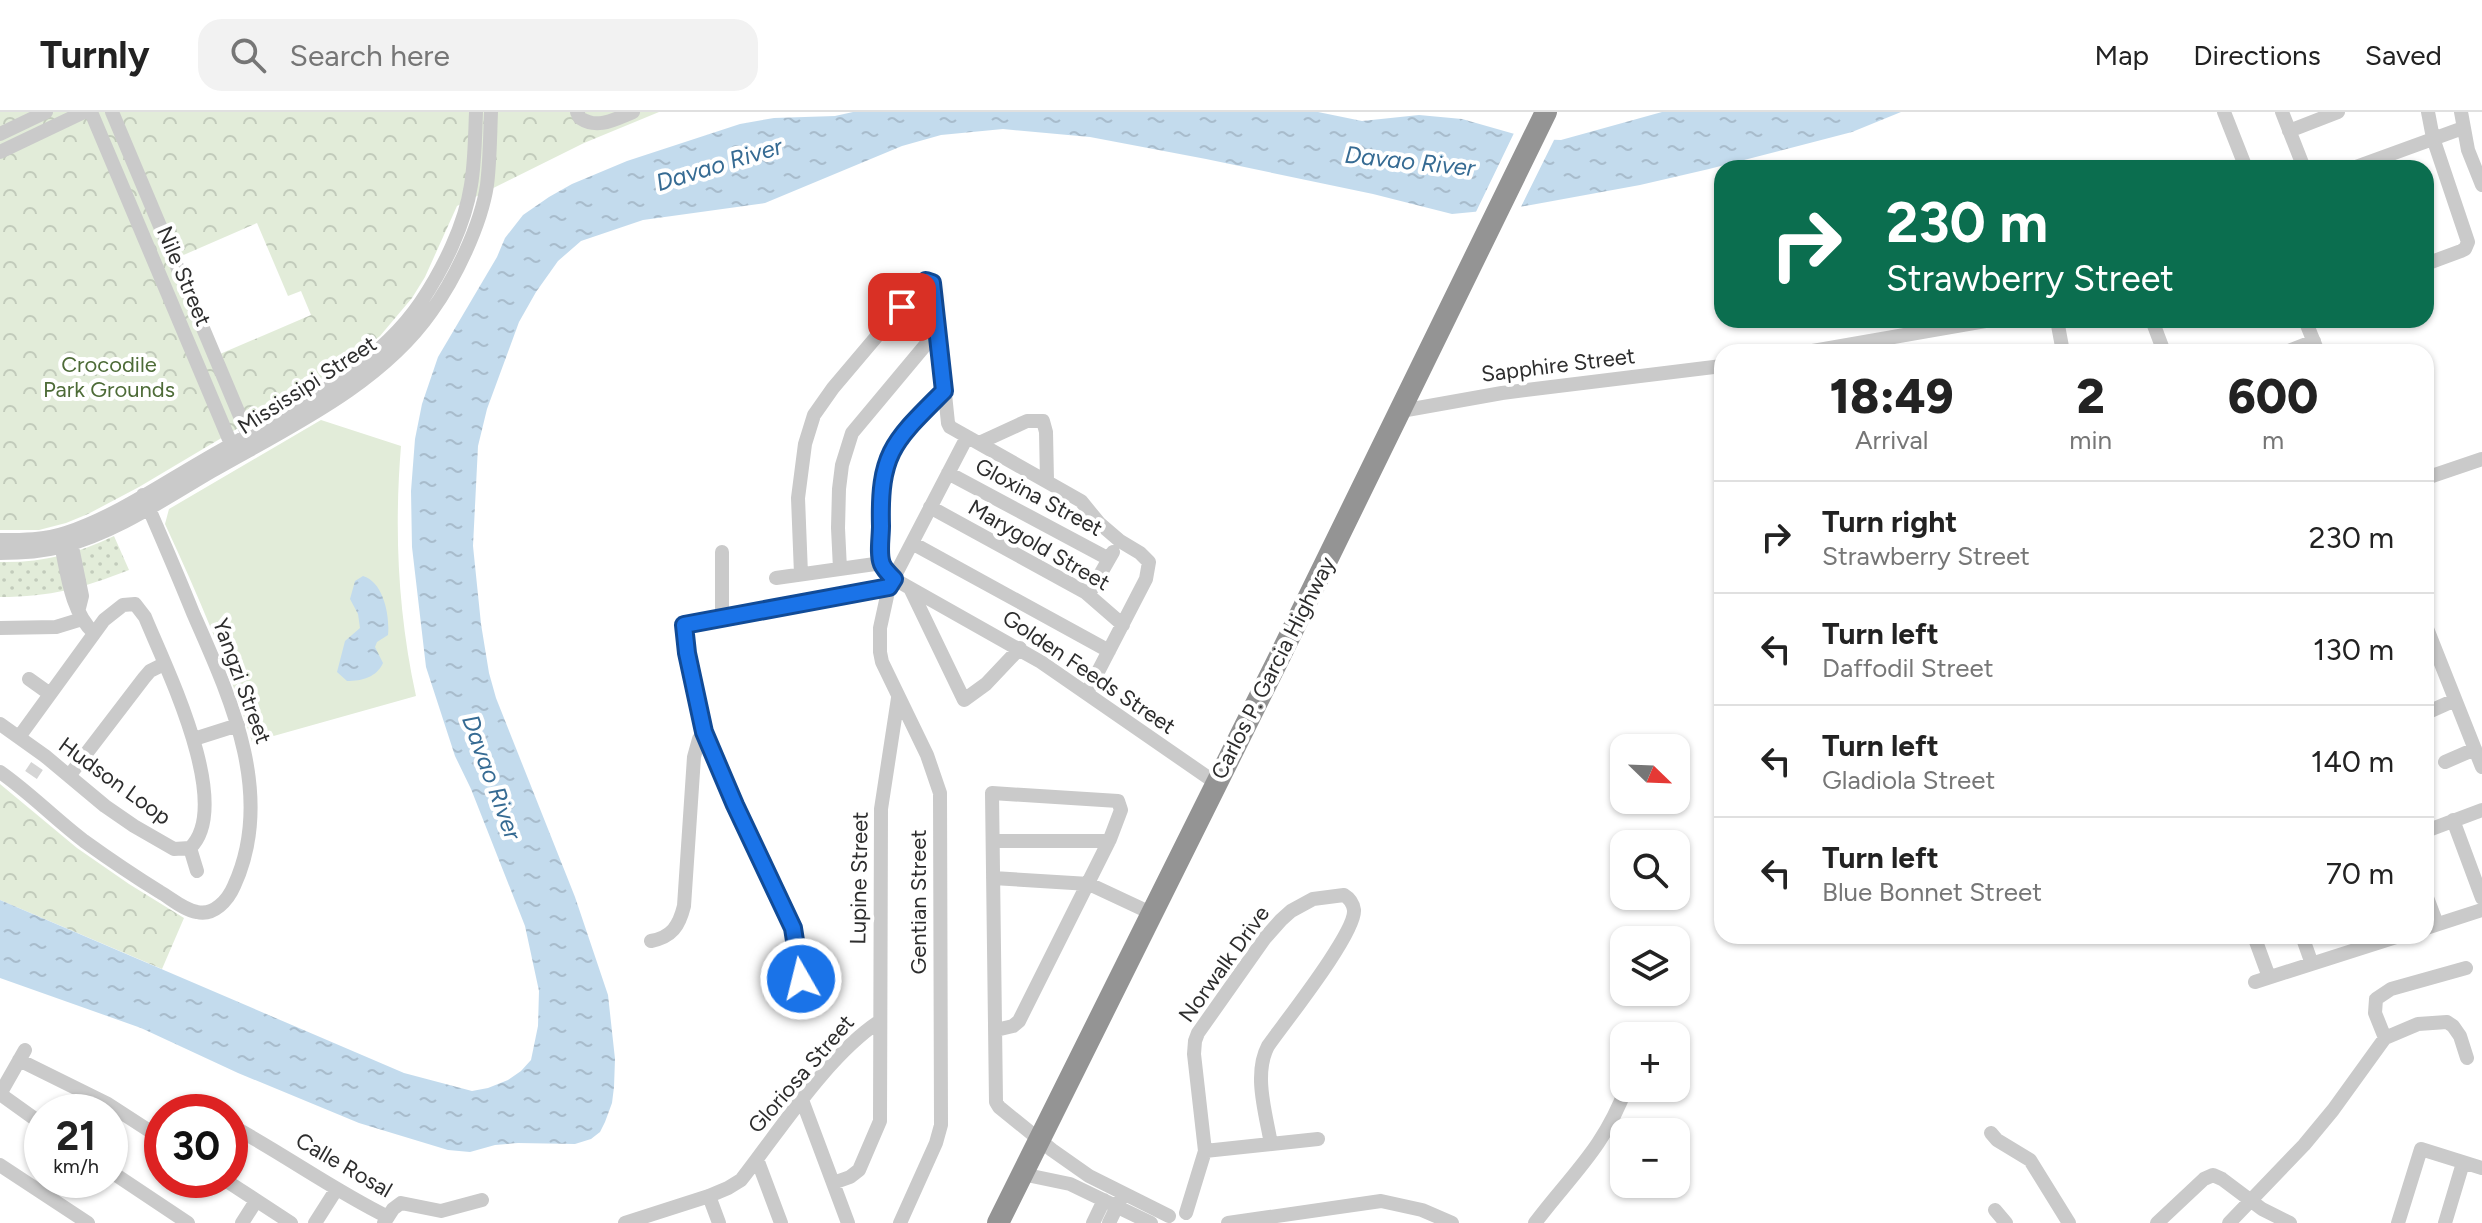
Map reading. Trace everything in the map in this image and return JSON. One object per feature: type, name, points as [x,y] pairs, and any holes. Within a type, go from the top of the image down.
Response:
[{"type":"highway","name":"Carlos P. Garcia Highway","points":[[998,1223],[1546,112]]},
{"type":"street","points":[[0,134],[46,112]]},
{"type":"street","points":[[0,152],[84,112]]},
{"type":"street","name":"Nile Street","points":[[91,112],[234,450]]},
{"type":"street","name":"Nile Street","points":[[112,112],[250,441]]},
{"type":"street","name":"Mississipi Street","points":[[347,383],[403,326],[433,282],[466,209],[474,162],[476,112]]},
{"type":"street","name":"Mississipi Street","points":[[0,553],[41,551],[146,502],[347,383],[376,371],[397,352],[431,312],[466,247],[486,188],[491,112]]},
{"type":"street","points":[[577,112],[580,118],[595,125],[633,112]]},
{"type":"street","points":[[2224,112],[2243,160]]},
{"type":"street","points":[[2282,112],[2301,160]]},
{"type":"street","points":[[2289,131],[2338,112]]},
{"type":"street","points":[[2428,112],[2433,138],[2468,237],[2467,246],[2461,251],[2434,260]]},
{"type":"street","points":[[2461,112],[2468,150],[2482,185]]},
{"type":"street","points":[[2391,160],[2433,138],[2463,128]]},
{"type":"street","points":[[801,574],[798,498],[805,444],[814,415],[921,284],[931,282],[948,423],[954,430],[1081,501],[1095,519],[1149,562],[1146,579],[1087,693]]},
{"type":"street","points":[[1874,344],[1952,328]]},
{"type":"street","points":[[840,569],[839,489],[842,465],[852,433],[938,330]]},
{"type":"street","name":"Sapphire Street","points":[[1401,411],[1502,393],[1714,367]]},
{"type":"street","points":[[796,1009],[800,968],[793,928],[704,732],[684,625],[722,620],[891,583],[882,563],[880,504],[885,466],[904,430],[944,391]]},
{"type":"street","points":[[973,440],[1027,421],[1043,421],[1047,481]]},
{"type":"street","name":"Gentian Street","points":[[900,1223],[941,1125],[940,804],[933,770],[880,652],[880,628],[891,583],[948,473],[973,440]]},
{"type":"street","points":[[2434,475],[2482,459]]},
{"type":"street","name":"Gloxina Street","points":[[948,473],[1109,559]]},
{"type":"street","name":"Yangzi Street","points":[[0,772],[33,772],[82,840],[189,910],[208,912],[223,902],[235,884],[247,839],[250,788],[246,757],[238,725],[208,646],[146,502]]},
{"type":"street","name":"Marygold Street","points":[[930,507],[1089,594],[1123,625]]},
{"type":"street","name":"Mississipi Street","points":[[0,540],[65,540]]},
{"type":"street","points":[[19,737],[94,633],[81,614],[82,596],[65,540]]},
{"type":"street","points":[[1089,594],[1120,541]]},
{"type":"street","points":[[912,543],[1109,651]]},
{"type":"street","points":[[722,552],[722,620]]},
{"type":"street","points":[[776,578],[882,563]]},
{"type":"street","name":"Golden Feeds Street","points":[[891,583],[910,588],[1020,648],[1216,783]]},
{"type":"street","points":[[910,588],[964,700],[986,684],[1020,648]]},
{"type":"street","name":"Hudson Loop","points":[[0,724],[19,737],[33,772],[69,776],[105,806],[163,843],[174,849],[190,848],[199,836],[203,819],[202,770],[194,739],[137,600],[117,609],[94,633]]},
{"type":"street","points":[[0,628],[56,627],[81,614]]},
{"type":"street","points":[[2434,662],[2455,700],[2482,767]]},
{"type":"street","points":[[69,776],[144,678],[164,664]]},
{"type":"street","points":[[29,679],[50,694]]},
{"type":"street","name":"Lupine Street","points":[[833,1183],[859,1170],[878,1128],[881,809],[898,697]]},
{"type":"street","points":[[2434,709],[2455,700]]},
{"type":"street","points":[[194,739],[238,725]]},
{"type":"street","points":[[651,941],[672,933],[680,923],[684,906],[694,757],[704,732]]},
{"type":"street","points":[[2445,762],[2475,749]]},
{"type":"street","points":[[996,1030],[1013,1026],[1019,1021],[1109,841],[1121,810],[1118,801],[992,793],[997,1104],[1086,1183],[1151,1223]]},
{"type":"street","points":[[2434,828],[2482,810]]},
{"type":"street","points":[[2453,820],[2482,898]]},
{"type":"street","points":[[994,841],[1109,841]]},
{"type":"street","points":[[190,848],[197,871]]},
{"type":"street","points":[[993,878],[1089,884],[1151,913]]},
{"type":"street","name":"Norwalk Drive","points":[[1191,1218],[1205,1151],[1194,1054],[1198,1033],[1265,938],[1291,911],[1313,899],[1338,894],[1348,897],[1354,910],[1351,924],[1264,1053],[1261,1079],[1271,1144]]},
{"type":"street","points":[[2434,925],[2482,910]]},
{"type":"street","points":[[2255,944],[2262,980],[2374,944]]},
{"type":"street","points":[[2305,944],[2312,964]]},
{"type":"street","points":[[2351,944],[2353,951]]},
{"type":"street","points":[[2385,1038],[2375,1013],[2376,999],[2391,989],[2466,968]]},
{"type":"street","name":"Gloriosa Street","points":[[625,1223],[659,1218],[735,1185],[852,1043],[880,1021]]},
{"type":"street","points":[[2229,1223],[2304,1145],[2385,1038],[2418,1024],[2447,1022],[2460,1036],[2467,1058]]},
{"type":"street","points":[[24,1111],[0,1094],[22,1055],[144,1127]]},
{"type":"street","points":[[802,1100],[848,1223]]},
{"type":"street","points":[[1535,1223],[1600,1143],[1620,1102]]},
{"type":"street","points":[[1991,1133],[2030,1160],[2069,1223]]},
{"type":"street","name":"Calle Rosal","points":[[248,1135],[386,1220],[401,1203],[441,1211],[482,1200]]},
{"type":"street","points":[[1205,1151],[1318,1139]]},
{"type":"street","points":[[2398,1223],[2421,1149],[2482,1168]]},
{"type":"street","points":[[757,1159],[781,1223]]},
{"type":"street","points":[[2445,1223],[2463,1163]]},
{"type":"street","points":[[0,1165],[88,1223]]},
{"type":"street","points":[[1022,1174],[1086,1183]]},
{"type":"street","points":[[2157,1223],[2204,1179],[2213,1175],[2262,1209],[2290,1223]]},
{"type":"street","points":[[128,1183],[188,1223]]},
{"type":"street","points":[[315,1223],[336,1190]]},
{"type":"street","points":[[248,1196],[291,1223]]},
{"type":"street","points":[[709,1196],[719,1223]]},
{"type":"street","points":[[1115,1200],[1167,1219],[1177,1212],[1191,1218]]},
{"type":"street","points":[[1093,1223],[1115,1200]]},
{"type":"street","points":[[1109,1223],[1115,1200]]},
{"type":"street","points":[[242,1223],[256,1201]]},
{"type":"street","points":[[1228,1223],[1381,1201],[1413,1208],[1452,1223]]},
{"type":"street","points":[[1995,1210],[2006,1223]]},
{"type":"green space","name":"Crocodile Park Grounds","points":[[0,112],[659,112],[584,143],[457,206],[425,277],[412,298],[380,336],[338,369],[88,514],[39,530],[0,530]],"holes":[[[257,223],[288,296],[301,291],[311,315],[220,354],[179,257]]]},
{"type":"green space","points":[[321,420],[401,446],[399,572],[405,634],[416,696],[252,742],[212,632],[165,524],[169,509]]},
{"type":"green space","points":[[114,536],[129,570],[66,590],[0,597],[0,562],[58,556]]},
{"type":"green space","points":[[0,784],[77,848],[184,918],[162,969],[0,900]]},
{"type":"water","name":"Davao River","points":[[853,112],[1318,112],[1362,121],[1419,115],[1462,119],[1532,139],[1561,140],[1662,112],[1901,112],[1852,132],[1744,160],[1714,160],[1714,168],[1640,185],[1514,208],[1452,214],[1373,194],[1090,137],[1003,129],[941,135],[902,146],[765,203],[643,220],[581,241],[558,261],[519,322],[487,409],[478,446],[473,546],[481,624],[496,698],[575,897],[608,995],[615,1059],[614,1087],[612,1103],[600,1132],[591,1139],[575,1144],[518,1143],[470,1152],[448,1150],[359,1123],[238,1073],[141,1028],[0,978],[0,900],[404,1073],[472,1091],[508,1080],[521,1071],[531,1060],[538,1026],[539,991],[525,926],[455,756],[426,667],[412,547],[411,491],[415,439],[422,404],[438,357],[505,238],[523,215],[572,184],[627,161],[740,124],[774,118],[835,116]]},
{"type":"water","points":[[363,576],[381,593],[387,610],[388,635],[375,647],[383,663],[377,672],[363,679],[347,681],[337,672],[345,641],[360,628],[358,614],[350,599],[355,581]]},
{"type":"pier","points":[[1515,131],[1556,136],[1519,211],[1474,216]]},
{"type":"tunnel","points":[[31,775],[37,766]]},
{"type":"route","points":[[801,979],[793,928],[704,732],[684,625],[889,587],[894,579],[882,563],[880,504],[885,466],[904,430],[944,391],[932,283],[926,281],[921,284],[902,307]]}]
